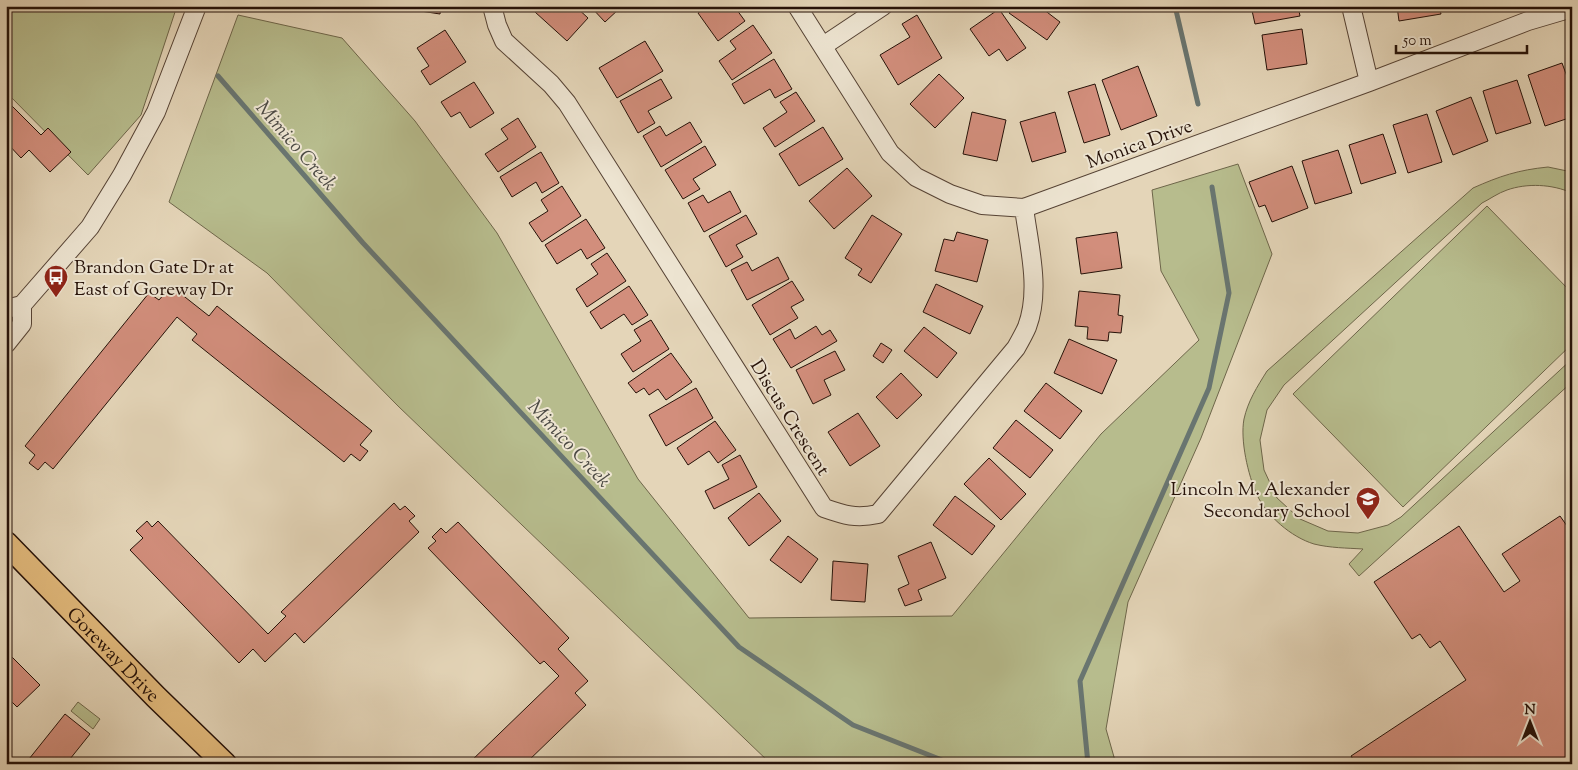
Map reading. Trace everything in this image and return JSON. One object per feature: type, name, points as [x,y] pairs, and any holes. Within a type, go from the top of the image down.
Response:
[{"type":"main road","name":"Goreway Drive","points":[[6,543],[156,697],[225,764]]},
{"type":"street","points":[[6,344],[22,324],[14,307],[90,227],[122,175],[156,112],[197,6]]},
{"type":"street","name":"Discus Crescent","points":[[492,6],[496,25],[504,41],[551,84],[567,103],[824,508],[847,516],[866,517],[878,514],[1016,348],[1027,327],[1033,303],[1033,279],[1024,208]]},
{"type":"street","name":"Monica Drive","points":[[797,6],[890,153],[916,177],[950,194],[982,205],[1024,208],[1369,82],[1528,21],[1572,8]]},
{"type":"street","points":[[823,46],[883,6]]},
{"type":"street","points":[[1352,6],[1369,82]]},
{"type":"green space","points":[[6,6],[177,6],[141,115],[88,175],[6,92]]},
{"type":"green space","points":[[238,15],[342,38],[415,121],[497,233],[638,479],[749,618],[952,616],[1101,434],[1199,340],[1161,271],[1152,190],[1238,164],[1272,254],[1201,438],[1128,602],[1106,729],[1116,764],[771,764],[398,406],[267,273],[169,202]]},
{"type":"green space","points":[[1548,167],[1572,172],[1572,193],[1548,186],[1523,186],[1504,191],[1482,203],[1284,385],[1267,410],[1260,440],[1264,470],[1277,498],[1300,519],[1328,531],[1358,533],[1388,525],[1401,517],[1572,359],[1572,382],[1359,576],[1349,564],[1363,549],[1338,548],[1305,541],[1281,525],[1261,503],[1251,478],[1244,447],[1244,419],[1250,400],[1267,371],[1473,188],[1509,174]]},
{"type":"green space","points":[[1487,206],[1572,293],[1572,344],[1403,507],[1293,394]]},
{"type":"green space","points":[[78,702],[100,719],[93,729],[71,711]]},
{"type":"building","points":[[388,6],[441,6],[440,14]]},
{"type":"building","points":[[540,6],[575,6],[588,18],[567,41],[535,12]]},
{"type":"building","points":[[590,6],[619,6],[620,8],[605,22]]},
{"type":"building","points":[[708,6],[734,6],[745,21],[718,41],[698,13]]},
{"type":"building","points":[[1014,6],[1039,6],[1060,22],[1047,40],[1009,13]]},
{"type":"building","points":[[1251,6],[1298,6],[1300,16],[1255,24]]},
{"type":"building","points":[[1397,6],[1439,6],[1441,14],[1399,21]]},
{"type":"building","points":[[999,9],[1026,48],[1007,61],[999,49],[989,56],[970,29]]},
{"type":"building","points":[[917,15],[942,58],[898,85],[880,55],[910,37],[902,24]]},
{"type":"building","points":[[753,25],[772,53],[732,80],[719,61],[736,49],[730,41]]},
{"type":"building","points":[[1302,29],[1307,64],[1267,70],[1262,35]]},
{"type":"building","points":[[445,30],[466,62],[430,85],[421,71],[429,66],[417,48]]},
{"type":"building","points":[[645,41],[663,71],[617,98],[599,68]]},
{"type":"building","points":[[774,59],[792,89],[775,98],[770,89],[744,104],[732,84]]},
{"type":"building","points":[[1562,63],[1572,90],[1572,117],[1545,126],[1528,75]]},
{"type":"building","points":[[1138,66],[1157,116],[1121,130],[1102,80]]},
{"type":"building","points":[[939,74],[964,98],[935,128],[910,104]]},
{"type":"building","points":[[661,79],[672,98],[648,111],[655,123],[638,133],[620,101]]},
{"type":"building","points":[[1517,80],[1531,123],[1496,134],[1483,91]]},
{"type":"building","points":[[474,82],[494,113],[470,128],[460,112],[451,117],[441,102]]},
{"type":"building","points":[[1095,84],[1110,135],[1084,143],[1068,92]]},
{"type":"building","points":[[796,92],[815,121],[775,147],[763,128],[787,112],[780,102]]},
{"type":"building","points":[[1471,97],[1488,141],[1453,155],[1436,111]]},
{"type":"building","points":[[6,100],[41,135],[48,128],[71,152],[50,172],[29,150],[21,158],[6,142]]},
{"type":"building","points":[[972,112],[1006,120],[997,161],[963,154]]},
{"type":"building","points":[[1055,112],[1066,152],[1032,162],[1020,122]]},
{"type":"building","points":[[1427,114],[1442,162],[1408,173],[1393,125]]},
{"type":"building","points":[[518,118],[536,147],[498,172],[485,154],[508,139],[501,129]]},
{"type":"building","points":[[690,122],[702,142],[661,167],[643,136],[660,126],[666,136]]},
{"type":"building","points":[[823,127],[843,159],[799,186],[779,154]]},
{"type":"building","points":[[1383,134],[1396,173],[1361,184],[1349,145]]},
{"type":"building","points":[[705,146],[716,165],[693,179],[700,189],[683,199],[665,170]]},
{"type":"building","points":[[1338,150],[1352,193],[1315,204],[1302,161]]},
{"type":"building","points":[[541,152],[559,183],[542,193],[536,182],[512,197],[500,177]]},
{"type":"building","points":[[1292,166],[1308,208],[1272,222],[1265,205],[1259,207],[1249,182]]},
{"type":"building","points":[[847,168],[872,196],[834,229],[809,201]]},
{"type":"building","points":[[562,186],[581,216],[542,242],[529,223],[548,211],[541,200]]},
{"type":"building","points":[[730,191],[741,212],[704,232],[688,203],[703,195],[708,203]]},
{"type":"building","points":[[746,215],[757,234],[736,245],[743,257],[726,267],[709,236]]},
{"type":"building","points":[[872,215],[902,234],[871,283],[858,275],[862,269],[845,258]]},
{"type":"building","points":[[586,219],[605,248],[587,259],[581,249],[557,264],[545,245]]},
{"type":"building","points":[[957,232],[988,240],[977,282],[935,271],[944,239],[954,241]]},
{"type":"building","points":[[1117,232],[1122,268],[1081,274],[1076,238]]},
{"type":"building","points":[[607,253],[626,281],[587,307],[576,289],[598,274],[591,264]]},
{"type":"building","points":[[778,257],[789,279],[747,300],[731,270],[747,262],[752,271]]},
{"type":"building","points":[[792,281],[804,300],[791,307],[798,318],[770,335],[752,305]]},
{"type":"building","points":[[936,284],[983,306],[970,334],[923,312]]},
{"type":"building","points":[[171,286],[209,316],[217,306],[372,431],[360,445],[368,451],[360,461],[351,454],[344,462],[192,340],[197,334],[177,317],[53,469],[45,462],[38,470],[29,463],[35,455],[25,446],[149,293],[159,300]]},
{"type":"building","points":[[629,286],[648,315],[632,325],[624,314],[601,329],[590,312]]},
{"type":"building","points":[[1079,291],[1120,295],[1118,315],[1123,316],[1121,333],[1109,332],[1108,341],[1087,339],[1088,327],[1075,326]]},
{"type":"building","points":[[651,320],[669,349],[633,372],[621,354],[641,341],[634,330]]},
{"type":"building","points":[[816,326],[822,335],[830,330],[837,341],[791,368],[773,339],[790,329],[795,339]]},
{"type":"building","points":[[924,327],[957,353],[937,378],[904,351]]},
{"type":"building","points":[[1069,339],[1117,360],[1102,394],[1054,373]]},
{"type":"building","points":[[881,343],[892,350],[883,363],[873,356]]},
{"type":"building","points":[[835,351],[845,370],[824,380],[831,395],[813,404],[796,370]]},
{"type":"building","points":[[671,353],[692,382],[666,400],[658,389],[649,395],[644,388],[636,393],[628,383]]},
{"type":"building","points":[[901,373],[922,395],[897,419],[876,397]]},
{"type":"building","points":[[1046,383],[1082,411],[1060,439],[1024,411]]},
{"type":"building","points":[[696,388],[713,418],[666,446],[649,415]]},
{"type":"building","points":[[858,413],[880,446],[850,466],[828,432]]},
{"type":"building","points":[[1016,420],[1053,450],[1030,478],[993,448]]},
{"type":"building","points":[[715,421],[736,450],[718,463],[709,451],[688,465],[677,448]]},
{"type":"building","points":[[740,455],[757,487],[714,509],[705,491],[729,479],[722,465]]},
{"type":"building","points":[[989,458],[1026,494],[1001,520],[964,484]]},
{"type":"building","points":[[759,493],[781,521],[749,546],[728,518]]},
{"type":"building","points":[[955,496],[995,526],[972,555],[933,525]]},
{"type":"building","points":[[394,503],[400,510],[405,506],[415,516],[409,521],[419,532],[304,643],[295,633],[265,662],[253,649],[239,663],[130,550],[143,538],[136,531],[147,521],[152,527],[158,521],[268,634],[286,616],[281,612]]},
{"type":"building","points":[[1560,516],[1572,533],[1572,764],[1356,764],[1351,756],[1466,680],[1440,641],[1430,648],[1420,634],[1412,639],[1374,582],[1459,526],[1504,592],[1520,581],[1502,554]]},
{"type":"building","points":[[458,522],[569,638],[558,649],[588,681],[575,693],[586,705],[525,764],[468,764],[559,676],[544,661],[540,664],[428,548],[436,541],[432,537],[441,528],[446,533]]},
{"type":"building","points":[[788,536],[818,559],[801,583],[770,560]]},
{"type":"building","points":[[931,542],[946,578],[918,590],[922,600],[905,606],[898,589],[909,584],[898,556]]},
{"type":"building","points":[[833,561],[868,564],[865,602],[831,600]]},
{"type":"building","points":[[6,651],[40,685],[17,707],[6,696]]},
{"type":"building","points":[[65,714],[90,734],[66,764],[25,764]]},
{"type":"waterway","points":[[1175,6],[1198,104]]},
{"type":"waterway","name":"Mimico Creek","points":[[218,76],[363,243],[739,647],[853,725],[952,764]]},
{"type":"waterway","points":[[1088,764],[1080,681],[1209,388],[1229,293],[1212,187]]},
{"type":"place","name":"Brandon Gate Dr at East of Goreway Dr","points":[[56,298]]},
{"type":"place","name":"Lincoln M. Alexander Secondary School","points":[[1368,520]]}]
